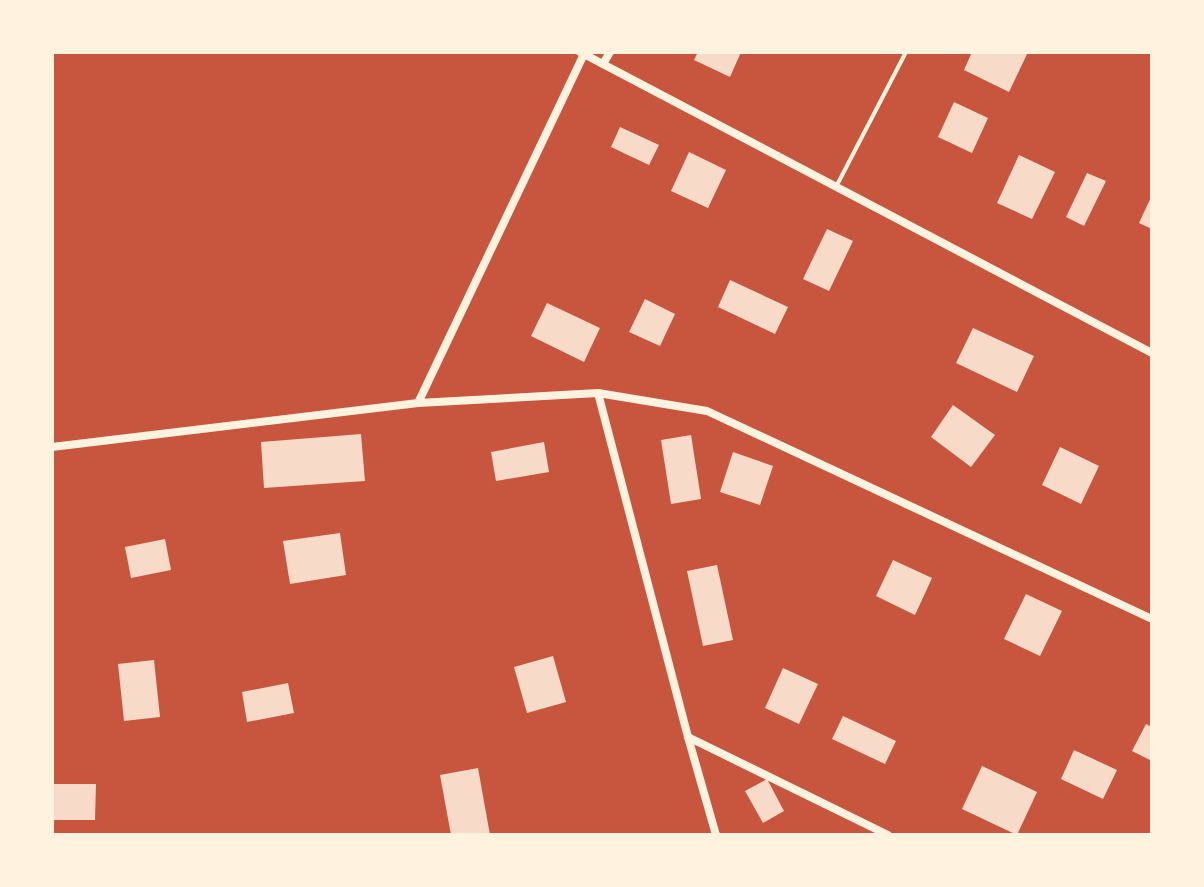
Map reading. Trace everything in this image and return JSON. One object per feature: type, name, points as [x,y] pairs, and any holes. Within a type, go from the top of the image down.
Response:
[{"type":"street","points":[[603,64],[610,52]]},
{"type":"street","points":[[418,403],[582,53],[1152,353]]},
{"type":"street","points":[[598,393],[716,835]]},
{"type":"street","points":[[52,447],[418,403],[598,393],[707,411],[1152,619]]},
{"type":"street","points":[[688,737],[888,835]]},
{"type":"lane","points":[[836,187],[906,52]]},
{"type":"building","points":[[698,52],[741,52],[730,77],[694,60]]},
{"type":"building","points":[[972,52],[1028,52],[1009,92],[964,70]]},
{"type":"building","points":[[954,102],[988,118],[972,153],[938,137]]},
{"type":"building","points":[[620,127],[659,145],[649,165],[611,147]]},
{"type":"building","points":[[689,152],[726,170],[708,208],[671,191]]},
{"type":"building","points":[[1019,155],[1055,172],[1032,219],[997,203]]},
{"type":"building","points":[[1087,173],[1106,181],[1084,226],[1066,217]]},
{"type":"building","points":[[1152,195],[1152,229],[1139,223]]},
{"type":"building","points":[[827,229],[853,241],[829,291],[803,279]]},
{"type":"building","points":[[730,280],[788,307],[775,334],[718,307]]},
{"type":"building","points":[[645,299],[675,314],[660,346],[629,332]]},
{"type":"building","points":[[547,303],[600,328],[584,362],[531,336]]},
{"type":"building","points":[[973,328],[1034,356],[1017,392],[956,363]]},
{"type":"building","points":[[953,405],[995,435],[971,467],[931,437]]},
{"type":"building","points":[[361,434],[365,481],[264,488],[261,442]]},
{"type":"building","points":[[691,435],[701,499],[671,504],[661,440]]},
{"type":"building","points":[[544,442],[549,472],[496,481],[491,452]]},
{"type":"building","points":[[1060,447],[1099,466],[1081,504],[1042,485]]},
{"type":"building","points":[[733,452],[773,466],[760,505],[720,492]]},
{"type":"building","points":[[340,533],[346,575],[290,584],[283,541]]},
{"type":"building","points":[[165,539],[171,570],[131,578],[125,547]]},
{"type":"building","points":[[893,560],[932,578],[915,615],[876,596]]},
{"type":"building","points":[[717,565],[733,640],[703,646],[687,571]]},
{"type":"building","points":[[1026,594],[1062,611],[1040,656],[1004,639]]},
{"type":"building","points":[[553,656],[566,702],[527,713],[514,667]]},
{"type":"building","points":[[154,660],[160,717],[124,721],[118,664]]},
{"type":"building","points":[[783,668],[818,684],[799,724],[765,708]]},
{"type":"building","points":[[288,683],[294,713],[247,722],[242,692]]},
{"type":"building","points":[[843,716],[896,741],[885,764],[832,739]]},
{"type":"building","points":[[1146,724],[1152,727],[1152,761],[1132,751]]},
{"type":"building","points":[[1074,750],[1117,770],[1103,799],[1061,779]]},
{"type":"building","points":[[982,766],[1037,792],[1017,835],[962,809]]},
{"type":"building","points":[[478,768],[490,835],[451,835],[440,775]]},
{"type":"building","points":[[767,779],[784,811],[763,823],[745,791]]},
{"type":"building","points":[[53,784],[96,784],[95,820],[52,820]]}]
